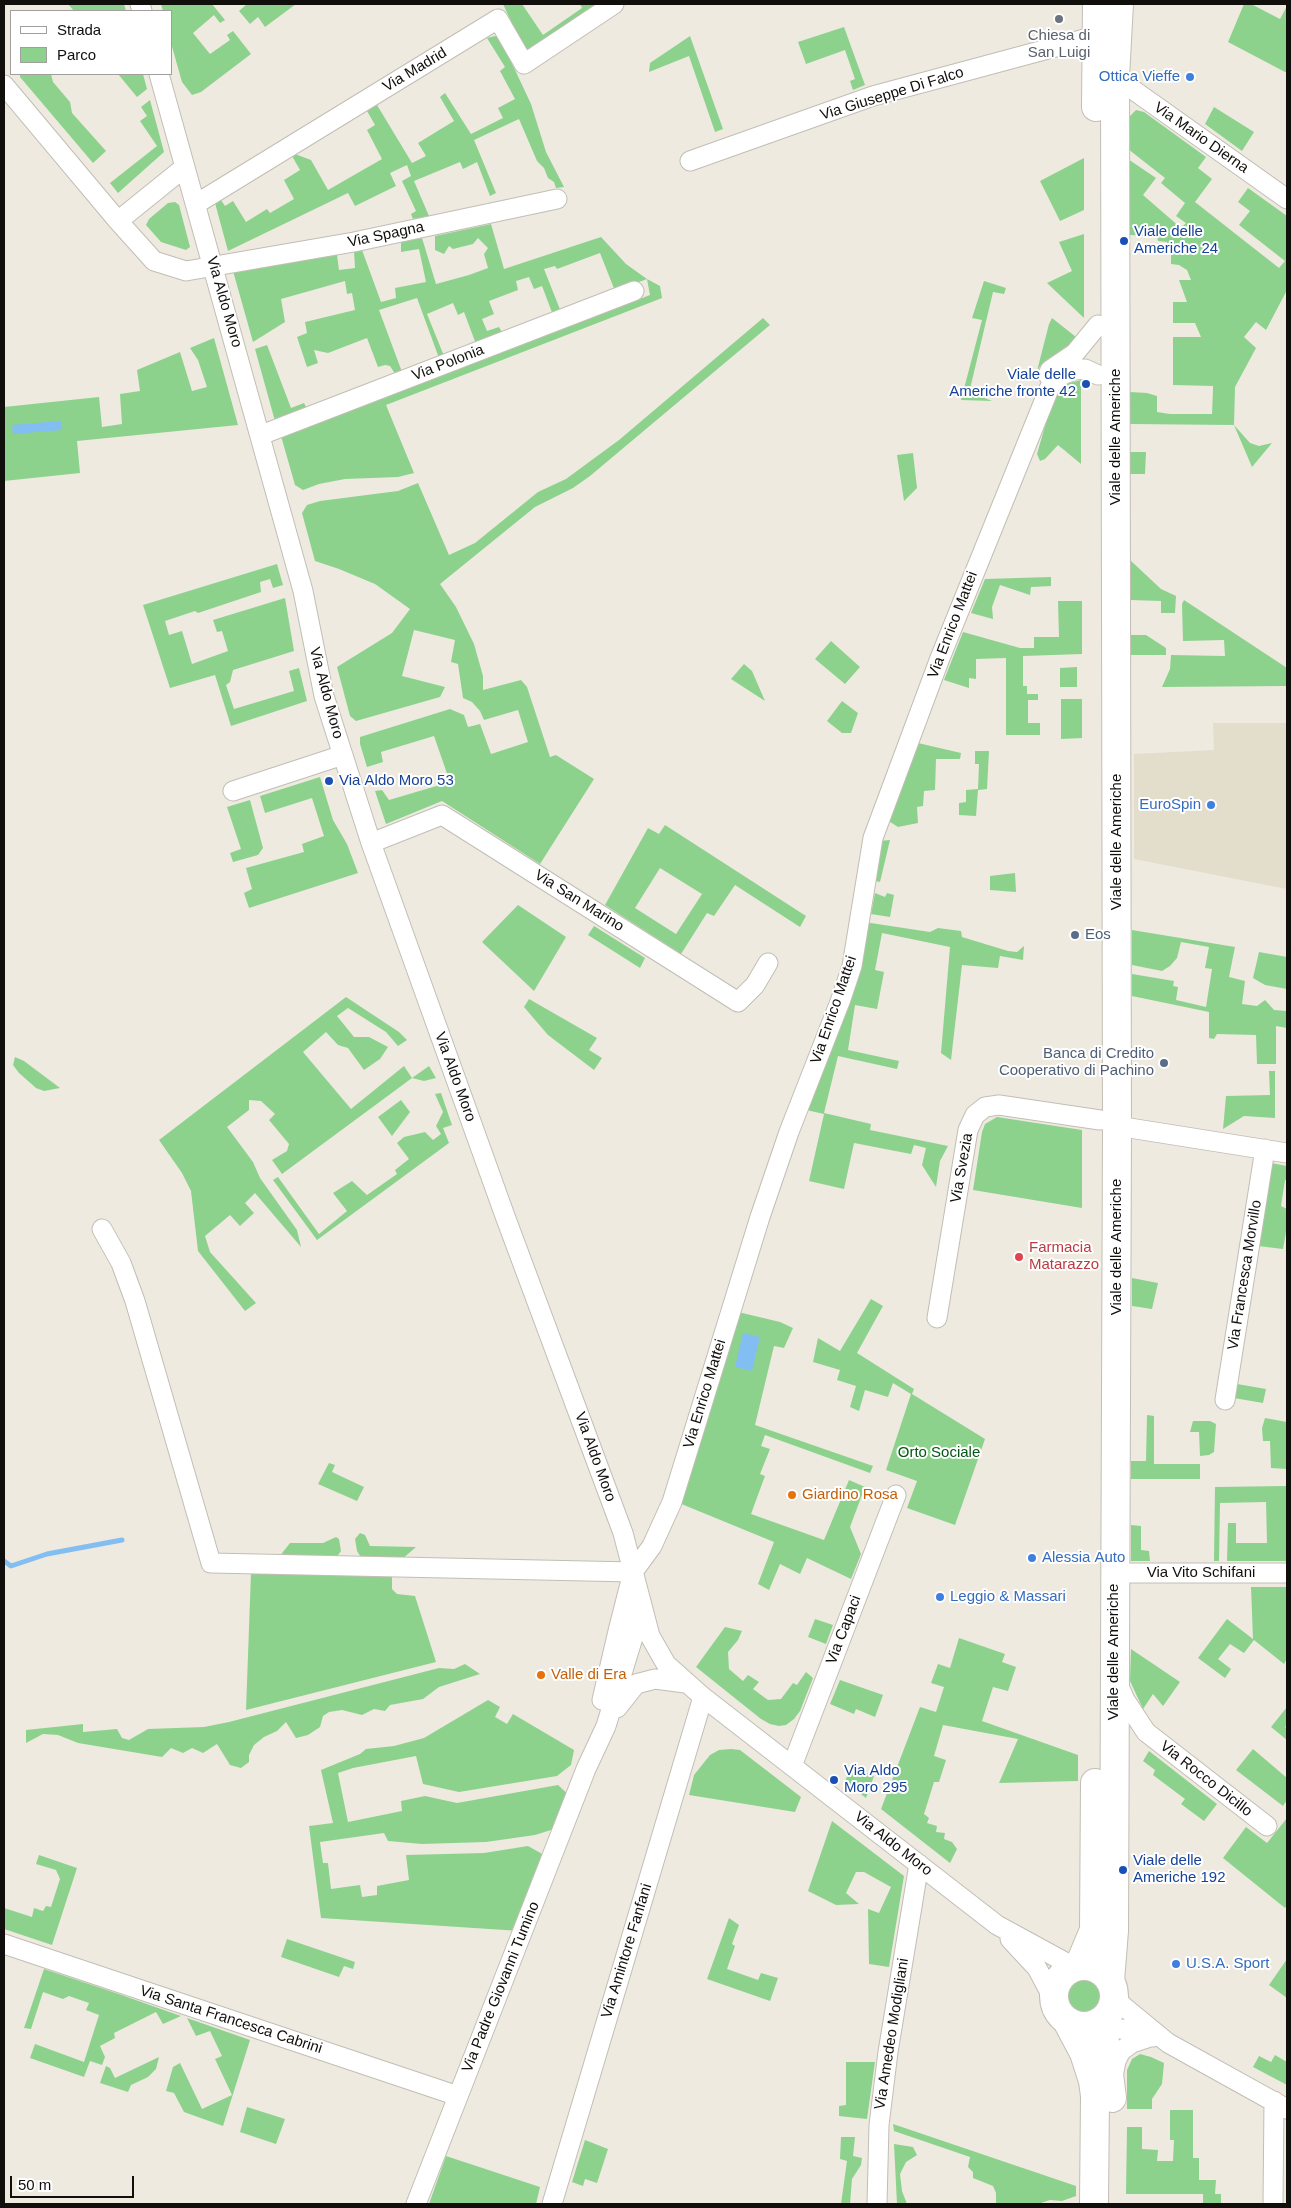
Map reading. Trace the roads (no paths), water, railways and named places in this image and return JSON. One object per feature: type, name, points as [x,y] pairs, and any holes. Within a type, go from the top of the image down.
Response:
[{"type":"main road","name":"Viale delle Americhe","points":[[1097,4],[1098,375],[1115,1573],[1114,1931],[1092,2010],[1112,2099],[1111,2204]]},
{"type":"main road","name":"Viale delle Americhe","points":[[1077,1966],[1094,1930],[1108,1123],[1115,77],[1119,4]]},
{"type":"main road","points":[[1092,2010],[1054,1991],[1060,1976],[1077,1966],[1097,1968],[1092,2010],[1084,2053],[1093,2081],[1095,2096],[1094,2204]]},
{"type":"street","name":"Via Madrid","points":[[196,204],[498,19],[524,64],[614,4]]},
{"type":"street","name":"Via Giuseppe Di Falco","points":[[690,161],[873,96],[1096,36]]},
{"type":"street","name":"Via Aldo Moro","points":[[159,75],[303,591],[324,696],[371,843],[502,1207],[623,1533],[650,1636],[666,1664],[702,1697],[998,1925]]},
{"type":"street","name":"Via Mario Dierna","points":[[1115,77],[1287,200]]},
{"type":"street","name":"Via Spagna","points":[[4,85],[154,261],[186,271],[354,242],[557,199]]},
{"type":"street","points":[[118,221],[184,167]]},
{"type":"street","name":"Via Polonia","points":[[261,435],[634,291]]},
{"type":"street","points":[[1038,417],[1037,395],[1050,370],[1075,353],[1098,325]]},
{"type":"street","name":"Via Enrico Mattei","points":[[633,1572],[652,1546],[672,1502],[760,1217],[789,1132],[824,1047],[844,991],[852,966],[873,838],[940,658],[1052,384],[1064,374],[1084,369],[1098,375]]},
{"type":"street","points":[[232,791],[343,755]]},
{"type":"street","name":"Via San Marino","points":[[371,843],[442,815],[738,1002],[755,985],[768,963]]},
{"type":"street","name":"Via Svezia","points":[[938,1318],[968,1130],[975,1115],[985,1107],[999,1105],[1287,1153]]},
{"type":"street","name":"Via Francesca Morvillo","points":[[1225,1400],[1265,1149]]},
{"type":"street","points":[[102,1229],[121,1263],[134,1301],[210,1563],[633,1572],[586,1769]]},
{"type":"street","name":"Via Capaci","points":[[792,1766],[896,1495]]},
{"type":"street","name":"Via Vito Schifani","points":[[1115,1573],[1287,1573]]},
{"type":"street","points":[[619,1627],[627,1615],[642,1608]]},
{"type":"street","points":[[606,1726],[642,1608]]},
{"type":"street","name":"Via Rocco Dicillo","points":[[1114,1674],[1125,1700],[1146,1732],[1267,1826]]},
{"type":"street","points":[[586,1769],[606,1726],[628,1692],[636,1684],[655,1679],[685,1682]]},
{"type":"street","name":"Via Amintore Fanfani","points":[[552,2204],[702,1697]]},
{"type":"street","points":[[1114,1747],[1123,1732],[1132,1729],[1146,1732]]},
{"type":"street","name":"Via Padre Giovanni Tumino","points":[[416,2204],[586,1769]]},
{"type":"street","name":"Via Amedeo Modigliani","points":[[877,2204],[879,2125],[888,2052],[919,1864]]},
{"type":"street","points":[[998,1925],[1077,1966]]},
{"type":"street","points":[[998,1925],[1037,1968],[1092,2010],[1128,2030],[1168,2043]]},
{"type":"street","name":"Via Santa Francesca Cabrini","points":[[4,1944],[458,2096]]},
{"type":"street","points":[[1092,2010],[1122,2006],[1168,2043],[1280,2105],[1273,2204]]},
{"type":"street","points":[[1112,2099],[1114,2068],[1121,2051],[1132,2043],[1150,2037]]},
{"type":"water","points":[[61,421],[62,430],[13,434],[12,425]]},
{"type":"water","points":[[743,1333],[760,1337],[752,1371],[735,1367]]},
{"type":"waterway","points":[[4,1561],[11,1566],[47,1554],[122,1540]]},
{"type":"place","name":"Chiesa di San Luigi","points":[[1059,19]]},
{"type":"place","name":"Ottica Vieffe","points":[[1190,77]]},
{"type":"place","name":"Viale delle Americhe 24","points":[[1124,241]]},
{"type":"place","name":"Viale delle Americhe fronte 42","points":[[1086,384]]},
{"type":"place","name":"Via Aldo Moro 53","points":[[329,781]]},
{"type":"place","name":"EuroSpin","points":[[1211,805]]},
{"type":"place","name":"Eos","points":[[1075,935]]},
{"type":"place","name":"Banca di Credito Cooperativo di Pachino","points":[[1164,1063]]},
{"type":"place","name":"Farmacia Matarazzo","points":[[1019,1257]]},
{"type":"place","name":"Giardino Rosa","points":[[792,1495]]},
{"type":"place","name":"Alessia Auto","points":[[1032,1558]]},
{"type":"place","name":"Leggio & Massari","points":[[940,1597]]},
{"type":"place","name":"Valle di Era","points":[[541,1675]]},
{"type":"place","name":"Via Aldo Moro 295","points":[[834,1780]]},
{"type":"place","name":"Viale delle Americhe 192","points":[[1123,1870]]},
{"type":"place","name":"U.S.A. Sport","points":[[1176,1964]]},
{"type":"park label","name":"Orto Sociale","points":[[939,1453]]}]
